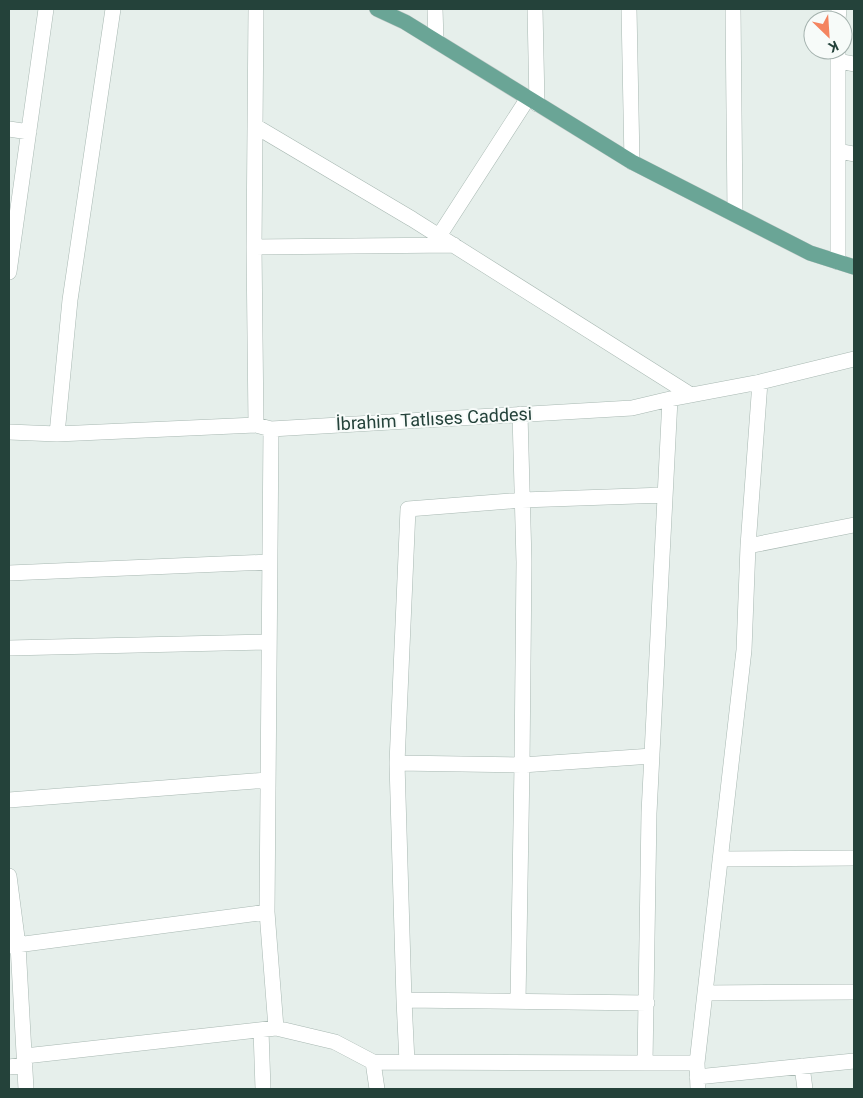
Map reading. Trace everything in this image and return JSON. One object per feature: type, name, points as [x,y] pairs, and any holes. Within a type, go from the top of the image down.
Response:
[{"type":"main road","points":[[377,9],[405,22],[632,162],[810,252],[854,268]]},
{"type":"street","points":[[9,272],[46,9]]},
{"type":"street","points":[[58,434],[70,300],[113,9]]},
{"type":"street","points":[[256,9],[254,247],[269,562],[267,780],[269,1029],[263,1089]]},
{"type":"street","points":[[435,9],[436,41]]},
{"type":"street","points":[[439,236],[533,101],[535,9]]},
{"type":"street","points":[[629,9],[632,162]]},
{"type":"street","points":[[733,9],[735,214]]},
{"type":"street","points":[[838,60],[838,262]]},
{"type":"street","points":[[255,126],[454,245],[691,396]]},
{"type":"street","points":[[9,129],[29,132]]},
{"type":"street","points":[[838,151],[854,154]]},
{"type":"street","points":[[254,247],[454,245]]},
{"type":"street","name":"İbrahim Tatlıses Caddesi","points":[[9,432],[58,434],[263,427],[632,408],[670,398],[691,396],[760,382],[854,359]]},
{"type":"street","points":[[697,1077],[744,650],[748,546],[760,382]]},
{"type":"street","points":[[645,1063],[649,813],[670,398]]},
{"type":"street","points":[[518,1001],[524,562],[520,414]]},
{"type":"street","points":[[407,1062],[398,763],[408,509],[522,500],[665,495]]},
{"type":"street","points":[[748,546],[854,525]]},
{"type":"street","points":[[9,572],[269,562]]},
{"type":"street","points":[[9,648],[268,642]]},
{"type":"street","points":[[398,763],[522,765],[652,756]]},
{"type":"street","points":[[9,800],[267,780]]},
{"type":"street","points":[[720,859],[854,858]]},
{"type":"street","points":[[9,876],[13,946],[25,1061],[26,1089]]},
{"type":"street","points":[[13,946],[267,912]]},
{"type":"street","points":[[705,993],[854,992]]},
{"type":"street","points":[[404,1000],[647,1003]]},
{"type":"street","points":[[9,1066],[25,1061],[269,1029],[335,1042],[373,1062],[645,1063],[697,1077],[854,1061]]},
{"type":"street","points":[[373,1062],[377,1089]]},
{"type":"street","points":[[802,1066],[805,1089]]}]
